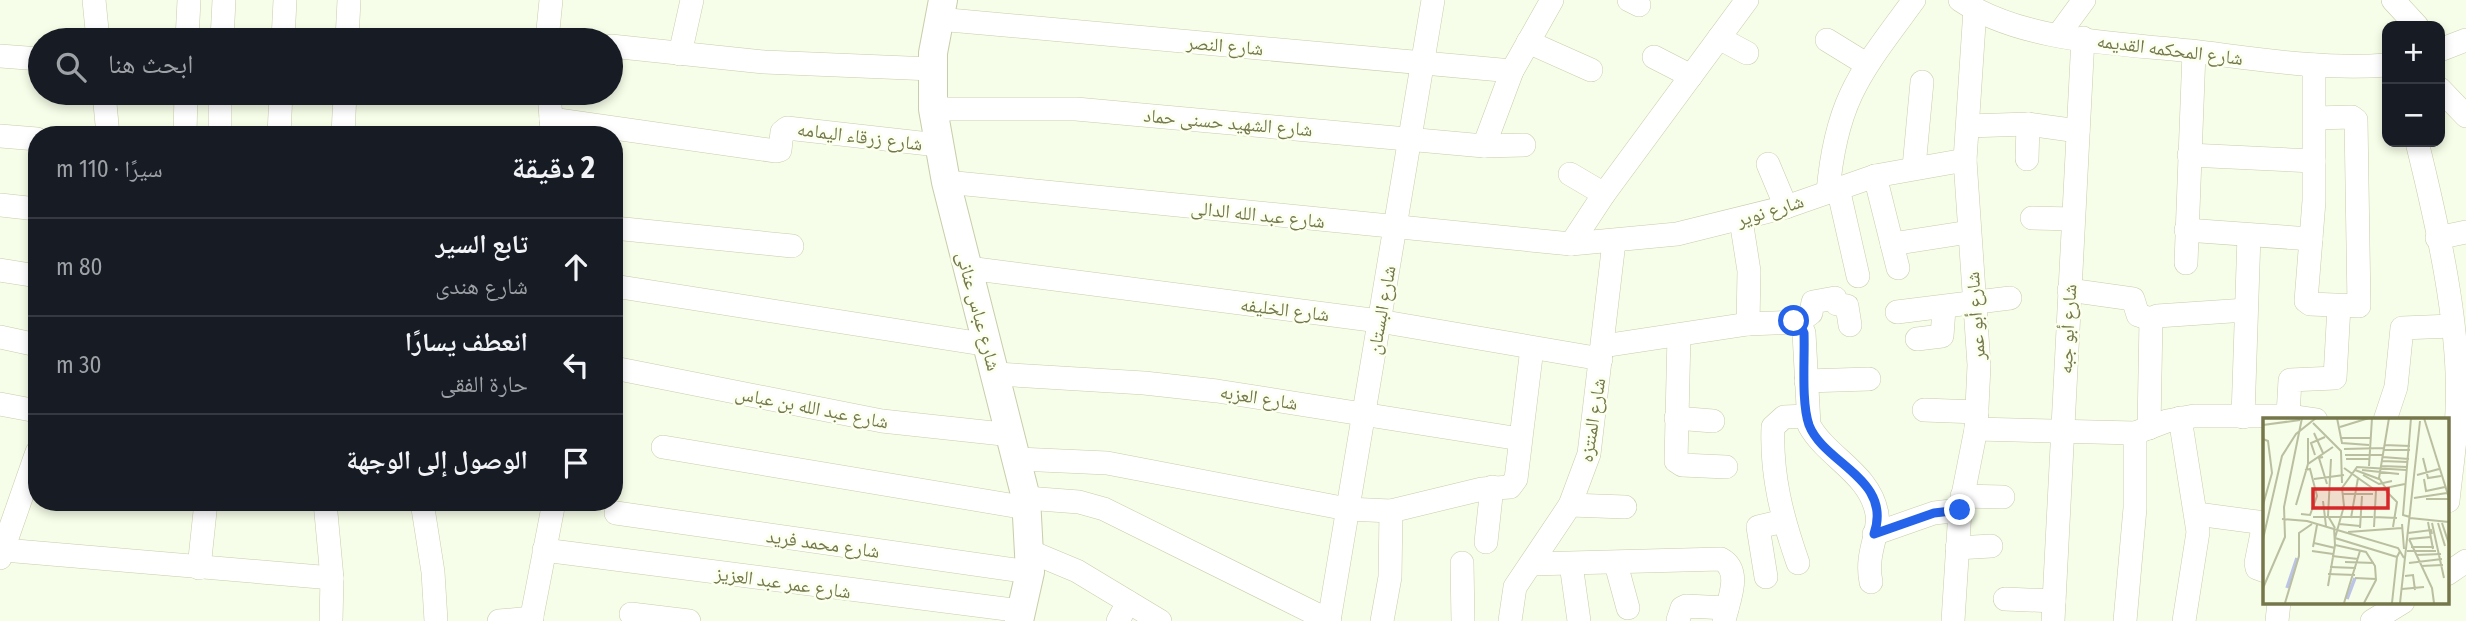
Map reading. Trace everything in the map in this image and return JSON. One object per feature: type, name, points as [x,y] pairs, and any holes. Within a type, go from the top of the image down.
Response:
[{"type":"street","points":[[94,0],[98,28]]},
{"type":"street","points":[[188,28],[189,0]]},
{"type":"street","points":[[222,28],[223,0]]},
{"type":"street","points":[[284,28],[285,0]]},
{"type":"street","points":[[348,28],[349,0]]},
{"type":"street","points":[[551,0],[552,28]]},
{"type":"street","points":[[680,54],[692,0]]},
{"type":"street","name":"شارع البستان","points":[[1330,621],[1433,0]]},
{"type":"street","points":[[1483,146],[1512,71],[1552,0]]},
{"type":"street","points":[[1571,244],[1604,194],[1747,0]]},
{"type":"street","points":[[1858,276],[1833,190],[1839,118],[1866,64],[1914,0]]},
{"type":"street","points":[[2059,34],[2084,0]]},
{"type":"street","points":[[2393,0],[2412,21]]},
{"type":"street","name":"شارع المحكمه القديمه","points":[[1965,3],[2030,30],[2083,38],[2314,65],[2382,65]]},
{"type":"street","name":"شارع أبو عمر","points":[[1953,621],[1961,503],[1976,420],[1979,365],[1965,160],[1968,126],[1965,3]]},
{"type":"street","name":"شارع النصر","points":[[940,9],[1512,71]]},
{"type":"street","name":"شارع عباس عنانى","points":[[940,9],[932,69],[933,109],[946,182],[1015,447],[1026,503],[1030,561],[1021,616]]},
{"type":"street","points":[[1719,38],[1747,53]]},
{"type":"street","name":"شارع أبو جبه","points":[[2053,611],[2083,38]]},
{"type":"street","points":[[1827,40],[1866,64]]},
{"type":"street","points":[[2445,48],[2466,40]]},
{"type":"street","points":[[1528,42],[1591,70]]},
{"type":"street","points":[[623,47],[680,54],[932,69]]},
{"type":"street","points":[[2186,263],[2194,52]]},
{"type":"street","points":[[0,56],[28,57]]},
{"type":"street","points":[[1654,57],[1691,76]]},
{"type":"street","points":[[2314,65],[2314,161],[2307,304],[2356,307],[2361,303],[2356,120],[2352,117],[2315,118]]},
{"type":"street","points":[[1914,167],[1922,82]]},
{"type":"street","points":[[2445,94],[2466,116]]},
{"type":"street","points":[[105,105],[107,126]]},
{"type":"street","points":[[185,126],[186,105]]},
{"type":"street","points":[[220,105],[220,126]]},
{"type":"street","points":[[279,126],[280,105]]},
{"type":"street","points":[[343,126],[344,105]]},
{"type":"street","points":[[550,105],[552,126]]},
{"type":"street","name":"شارع الشهيد حسنى حماد","points":[[933,109],[1076,109],[1483,146],[1524,145]]},
{"type":"street","points":[[2027,159],[2028,124]]},
{"type":"street","points":[[1968,126],[2028,124],[2078,131]]},
{"type":"street","name":"شارع زرقاء اليمامه","points":[[623,135],[776,151],[780,150],[782,132],[787,128],[938,145]]},
{"type":"street","points":[[0,136],[28,138]]},
{"type":"street","points":[[2418,147],[2456,320],[2454,500]]},
{"type":"street","points":[[2189,155],[2314,161]]},
{"type":"street","name":"شارع نوير","points":[[1571,244],[1677,234],[1786,207],[1875,176],[1965,160]]},
{"type":"street","points":[[1768,164],[1786,207]]},
{"type":"street","points":[[1570,174],[1604,194]]},
{"type":"street","points":[[1875,176],[1898,268]]},
{"type":"street","name":"شارع عبد الله الدالى","points":[[946,182],[1571,244]]},
{"type":"street","points":[[0,205],[28,208]]},
{"type":"street","points":[[2032,218],[2073,219]]},
{"type":"street","points":[[1741,220],[1749,271],[1748,324]]},
{"type":"street","points":[[623,229],[792,246]]},
{"type":"street","points":[[2186,230],[2311,239]]},
{"type":"street","points":[[1892,244],[1969,232]]},
{"type":"street","points":[[2437,239],[2466,232]]},
{"type":"street","points":[[2243,417],[2249,235]]},
{"type":"street","name":"شارع المنتزه","points":[[1510,621],[1515,587],[1570,505],[1589,454],[1614,242]]},
{"type":"street","name":"شارع الخليفه","points":[[968,268],[1379,321],[1532,348],[1602,353],[1679,335],[1748,324],[1801,328]]},
{"type":"street","points":[[0,270],[28,275]]},
{"type":"street","points":[[623,287],[989,345]]},
{"type":"street","points":[[2069,289],[2133,299],[2138,315],[2151,319],[2157,316],[2246,310]]},
{"type":"street","points":[[1850,325],[1847,306],[1837,304],[1835,298],[1813,302],[1811,313],[1801,328],[1807,416],[1814,433],[1857,475],[1870,493],[1878,523],[1868,566],[1871,582]]},
{"type":"street","points":[[1897,312],[1944,309],[2010,298]]},
{"type":"street","points":[[2288,416],[2290,380],[2335,378],[2339,306]]},
{"type":"street","points":[[1917,339],[1942,336],[1944,309]]},
{"type":"street","points":[[2125,621],[2151,319]]},
{"type":"street","points":[[2386,418],[2396,387],[2402,328],[2456,320]]},
{"type":"street","points":[[1679,335],[1676,461],[1682,465],[1726,467]]},
{"type":"street","points":[[0,337],[28,343]]},
{"type":"street","points":[[1486,542],[1492,487],[1514,484],[1532,348]]},
{"type":"street","name":"شارع عبد الله بن عباس","points":[[623,370],[1347,509],[1391,511],[1492,487]]},
{"type":"street","name":"شارع العزبه","points":[[996,374],[1144,383],[1364,413],[1520,439]]},
{"type":"street","points":[[1806,381],[1868,379]]},
{"type":"street","points":[[0,404],[28,409]]},
{"type":"street","points":[[1924,410],[2062,432],[2142,430],[2180,418],[2302,418]]},
{"type":"street","points":[[1798,563],[1772,473],[1773,427],[1776,420],[1784,417],[1807,416]]},
{"type":"street","points":[[1676,418],[1713,421]]},
{"type":"street","points":[[2180,418],[2197,514],[2197,550],[2183,621]]},
{"type":"street","points":[[663,447],[1026,503],[1052,498],[1104,509],[1330,621]]},
{"type":"street","points":[[28,474],[7,519],[2,554],[332,578]]},
{"type":"street","points":[[1874,534],[1961,503],[2003,497]]},
{"type":"street","points":[[1570,505],[1625,507]]},
{"type":"street","points":[[200,568],[205,511]]},
{"type":"street","points":[[326,511],[332,578],[331,621]]},
{"type":"street","points":[[423,511],[433,572],[436,621]]},
{"type":"street","points":[[499,621],[531,619],[552,511]]},
{"type":"street","points":[[1382,621],[1390,577],[1391,511]]},
{"type":"street","name":"شارع محمد فريد","points":[[616,513],[1068,566],[1123,612],[1160,621]]},
{"type":"street","points":[[2197,514],[2263,523]]},
{"type":"street","points":[[1766,577],[1758,527],[1784,521]]},
{"type":"street","points":[[2263,528],[2256,564],[2257,568],[2263,570]]},
{"type":"street","points":[[1957,548],[1991,546]]},
{"type":"street","name":"شارع عمر عبد العزيز","points":[[544,550],[1021,616]]},
{"type":"street","points":[[1532,564],[1615,564],[1720,559],[1729,564],[1734,572],[1725,615],[1686,606],[1682,608],[1678,620]]},
{"type":"street","points":[[2448,572],[2466,561]]},
{"type":"street","points":[[1462,563],[1463,621]]},
{"type":"street","points":[[1571,564],[1579,621]]},
{"type":"street","points":[[1615,564],[1628,608]]},
{"type":"street","points":[[2005,599],[2053,611]]},
{"type":"street","points":[[2372,621],[2400,604]]},
{"type":"street","points":[[631,614],[689,621]]},
{"type":"route","points":[[1794,321],[1799,322],[1804,333],[1809,425],[1857,475],[1870,493],[1877,511],[1878,523],[1874,534],[1934,513],[1960,510]]}]
